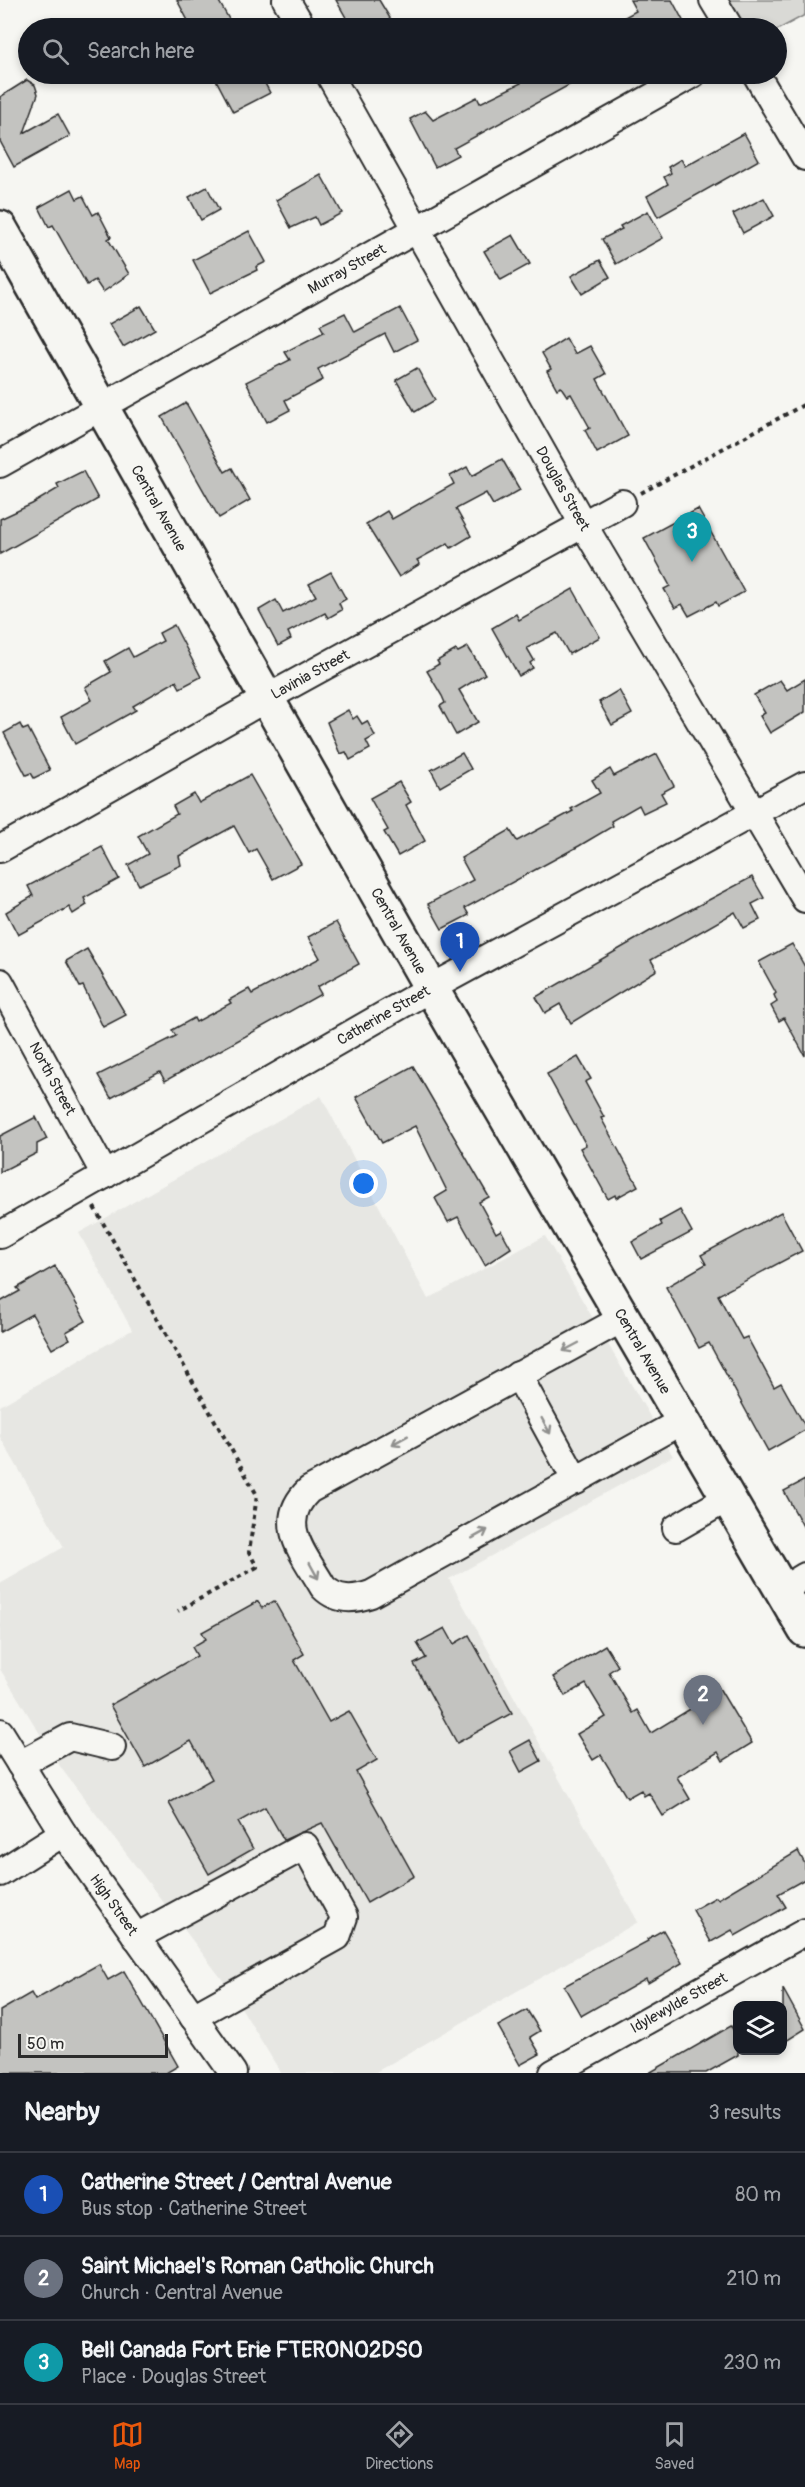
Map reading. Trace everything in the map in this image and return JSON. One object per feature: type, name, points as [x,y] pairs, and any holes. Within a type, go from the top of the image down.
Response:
[{"type":"main road","name":"Central Avenue","points":[[0,228],[430,988],[622,1319],[728,1498],[793,1583],[805,1630]]},
{"type":"street","points":[[286,0],[297,18]]},
{"type":"street","points":[[714,0],[724,18]]},
{"type":"street","name":"Douglas Street","points":[[335,84],[584,524],[805,899]]},
{"type":"street","name":"Murray Street","points":[[0,464],[675,84]]},
{"type":"street","points":[[762,84],[805,157]]},
{"type":"street","name":"Lavinia Street","points":[[0,849],[267,698],[622,503]]},
{"type":"street","name":"Catherine Street","points":[[0,1235],[430,988],[805,785]]},
{"type":"street","name":"North Street","points":[[0,982],[105,1175]]},
{"type":"street","points":[[622,1319],[309,1490],[295,1508],[292,1525],[295,1536],[329,1592],[346,1598],[360,1598],[682,1421]]},
{"type":"street","points":[[518,1375],[576,1481]]},
{"type":"street","points":[[676,1528],[728,1498]]},
{"type":"street","name":"High Street","points":[[0,1732],[63,1833],[233,2073]]},
{"type":"street","points":[[20,1764],[70,1737],[112,1747]]},
{"type":"street","points":[[0,1873],[63,1833]]},
{"type":"street","points":[[136,1937],[305,1846],[344,1917],[337,1937],[193,2016]]},
{"type":"street","name":"Idylewylde Street","points":[[553,2073],[805,1932]]},
{"type":"path","points":[[622,503],[805,404]]},
{"type":"path","points":[[83,1188],[257,1495],[249,1551],[258,1567],[178,1611]]},
{"type":"shaded area","points":[[713,0],[805,0],[805,15],[787,25],[787,18],[723,18]]},
{"type":"shaded area","points":[[321,1096],[428,1299],[545,1236],[673,1456],[449,1579],[638,1922],[374,2073],[281,2073],[231,1991],[61,1768],[0,1669],[0,1584],[64,1547],[0,1437],[0,1406],[132,1330],[79,1233]]},
{"type":"building","points":[[177,0],[218,0],[228,18],[187,18]]},
{"type":"building","points":[[336,0],[379,0],[390,18],[346,18]]},
{"type":"building","points":[[630,0],[672,0],[682,18],[623,18],[636,11]]},
{"type":"building","points":[[21,84],[33,84],[38,94],[24,133],[58,114],[70,136],[14,167],[0,141],[0,97]]},
{"type":"building","points":[[218,84],[265,84],[270,93],[233,112]]},
{"type":"building","points":[[519,84],[571,84],[454,148],[458,155],[435,167],[410,119],[425,111],[433,120],[477,97],[480,103]]},
{"type":"building","points":[[744,133],[759,160],[658,217],[647,196],[668,184],[664,177],[671,173],[668,167],[681,159],[685,166]]},
{"type":"building","points":[[321,175],[342,213],[319,225],[315,217],[291,228],[276,200]]},
{"type":"building","points":[[207,187],[219,210],[201,220],[189,197]]},
{"type":"building","points":[[72,189],[77,199],[83,196],[93,215],[98,212],[111,237],[108,239],[129,274],[103,292],[95,280],[87,285],[53,225],[49,227],[39,207]]},
{"type":"building","points":[[764,198],[774,216],[743,233],[733,214]]},
{"type":"building","points":[[648,211],[663,238],[616,264],[602,239],[622,229],[620,226]]},
{"type":"building","points":[[249,231],[266,262],[256,267],[257,270],[210,293],[193,260]]},
{"type":"building","points":[[513,235],[530,264],[501,280],[484,251]]},
{"type":"building","points":[[600,260],[610,277],[582,294],[571,276]]},
{"type":"building","points":[[141,306],[155,329],[123,347],[109,324]]},
{"type":"building","points":[[400,308],[417,340],[394,352],[385,334],[318,369],[323,380],[285,400],[290,410],[267,422],[246,382],[290,360],[285,352],[324,332],[320,325],[345,313],[355,332]]},
{"type":"building","points":[[566,338],[575,354],[590,346],[606,374],[597,379],[628,436],[597,453],[585,430],[590,428],[571,394],[567,396],[561,387],[557,389],[547,371],[551,369],[542,353]]},
{"type":"building","points":[[417,368],[435,400],[415,412],[396,380]]},
{"type":"building","points":[[186,403],[225,472],[232,468],[250,500],[219,518],[162,417]]},
{"type":"building","points":[[502,459],[520,490],[493,505],[486,493],[456,509],[471,536],[451,548],[448,543],[417,560],[420,564],[399,577],[366,524],[387,511],[392,519],[454,484],[450,476],[467,467],[472,476]]},
{"type":"building","points":[[83,471],[98,499],[0,554],[0,519],[32,504],[59,488],[57,484]]},
{"type":"building","points":[[698,509],[744,592],[718,606],[716,602],[689,616],[682,604],[675,608],[664,589],[670,586],[644,538]]},
{"type":"building","points":[[331,572],[346,599],[339,603],[342,610],[328,618],[325,613],[288,632],[291,639],[278,646],[259,610],[276,600],[283,613],[316,596],[309,584]]},
{"type":"building","points":[[573,589],[600,637],[569,654],[557,633],[527,648],[534,660],[530,663],[533,668],[519,676],[492,628],[516,614],[519,620]]},
{"type":"building","points":[[174,625],[201,677],[180,688],[176,681],[133,706],[136,710],[75,744],[61,717],[92,700],[85,687],[111,672],[105,661],[128,648],[133,657],[163,641],[159,633]]},
{"type":"building","points":[[468,647],[485,674],[459,690],[478,722],[456,735],[440,706],[445,703],[442,696],[427,671],[439,664],[437,661],[456,650],[458,652]]},
{"type":"building","points":[[805,679],[805,712],[770,733],[760,716],[765,713],[754,695],[780,680],[787,690]]},
{"type":"building","points":[[619,690],[632,714],[612,725],[599,702]]},
{"type":"building","points":[[348,710],[353,719],[357,716],[362,724],[367,721],[375,736],[366,741],[370,749],[350,760],[346,752],[340,754],[327,722]]},
{"type":"building","points":[[20,724],[23,730],[28,728],[50,770],[34,778],[31,773],[26,775],[4,733]]},
{"type":"building","points":[[462,753],[471,769],[440,787],[431,770]]},
{"type":"building","points":[[657,754],[674,786],[661,793],[666,802],[643,813],[639,805],[611,821],[613,826],[465,908],[469,915],[442,929],[428,904],[473,880],[461,858],[510,830],[517,841],[573,811],[571,809],[600,793],[592,780],[610,769],[614,776]]},
{"type":"building","points":[[250,775],[301,864],[273,879],[256,849],[249,853],[234,826],[179,856],[181,865],[139,885],[128,865],[148,854],[138,836],[177,814],[173,806],[194,794],[199,803]]},
{"type":"building","points":[[399,782],[411,802],[406,805],[425,841],[398,856],[384,832],[388,830],[370,798]]},
{"type":"building","points":[[102,847],[119,879],[84,898],[87,905],[73,914],[69,907],[18,935],[6,912],[33,896],[28,886]]},
{"type":"building","points":[[752,877],[764,898],[752,904],[760,920],[744,928],[735,912],[651,960],[657,970],[571,1023],[560,1004],[545,1013],[536,997],[652,930]]},
{"type":"building","points":[[336,922],[359,964],[317,987],[321,994],[165,1081],[160,1072],[111,1098],[98,1075],[176,1036],[172,1030],[194,1018],[196,1022],[231,1003],[229,1000],[249,989],[252,994],[320,958],[308,937]]},
{"type":"building","points":[[792,944],[805,967],[805,1056],[784,1018],[779,1021],[771,1006],[777,1002],[774,995],[776,993],[759,962]]},
{"type":"building","points":[[87,949],[126,1015],[103,1027],[83,986],[80,987],[66,961]]},
{"type":"building","points":[[578,1057],[591,1079],[585,1082],[604,1117],[601,1118],[638,1186],[616,1198],[615,1195],[608,1199],[580,1148],[586,1145],[547,1074]]},
{"type":"building","points":[[413,1066],[489,1197],[479,1202],[496,1233],[501,1230],[511,1248],[485,1265],[458,1217],[448,1222],[435,1198],[447,1191],[415,1126],[382,1143],[356,1097]]},
{"type":"building","points":[[36,1117],[47,1139],[37,1144],[37,1153],[0,1172],[0,1136]]},
{"type":"building","points":[[680,1210],[692,1232],[641,1259],[632,1242],[662,1225],[660,1221]]},
{"type":"building","points":[[781,1212],[802,1251],[718,1295],[742,1339],[747,1337],[774,1387],[781,1383],[805,1426],[805,1430],[768,1451],[709,1343],[699,1348],[666,1287],[706,1264],[701,1255]]},
{"type":"building","points":[[55,1266],[86,1321],[66,1332],[70,1339],[52,1349],[32,1314],[0,1332],[0,1302],[20,1291],[17,1288]]},
{"type":"building","points":[[805,1480],[805,1530],[784,1491]]},
{"type":"building","points":[[258,1601],[262,1608],[274,1601],[304,1654],[294,1660],[329,1722],[349,1711],[377,1760],[356,1772],[414,1876],[367,1903],[322,1823],[284,1840],[265,1807],[238,1822],[253,1849],[209,1874],[169,1803],[212,1779],[191,1741],[145,1767],[110,1705],[197,1656],[192,1647],[206,1639],[202,1632]]},
{"type":"building","points":[[445,1628],[454,1644],[469,1635],[512,1713],[457,1743],[414,1664],[426,1658],[417,1643]]},
{"type":"building","points":[[605,1645],[618,1666],[609,1672],[633,1713],[638,1710],[651,1733],[692,1708],[686,1699],[716,1683],[752,1743],[723,1761],[718,1752],[677,1777],[690,1799],[663,1816],[649,1793],[644,1796],[641,1790],[627,1798],[601,1755],[593,1760],[577,1734],[606,1717],[586,1684],[565,1696],[553,1677]]},
{"type":"building","points":[[530,1740],[541,1761],[521,1772],[510,1751]]},
{"type":"building","points":[[798,1851],[805,1864],[805,1879],[778,1894],[786,1907],[735,1936],[732,1930],[711,1942],[693,1910],[716,1897],[718,1899]]},
{"type":"building","points":[[663,1930],[682,1963],[648,1983],[646,1979],[581,2016],[564,1986],[648,1941],[647,1939]]},
{"type":"building","points":[[99,1964],[108,1980],[124,1971],[178,2066],[166,2073],[0,2073],[0,2011],[31,1993],[35,2000]]},
{"type":"building","points":[[783,1989],[805,2029],[787,2040],[787,2001],[783,2001]]},
{"type":"building","points":[[527,2010],[540,2031],[530,2037],[540,2054],[520,2065],[498,2026]]},
{"type":"building","points":[[731,2026],[733,2029],[733,2055],[738,2055],[706,2073],[649,2073]]},
{"type":"place","name":"Bell Canada Fort Erie FTERON02DS0","points":[[692,562]]},
{"type":"place","name":"Catherine Street / Central Avenue","points":[[460,972]]},
{"type":"place","name":"Saint Michael's Roman Catholic Church","points":[[703,1725]]}]
